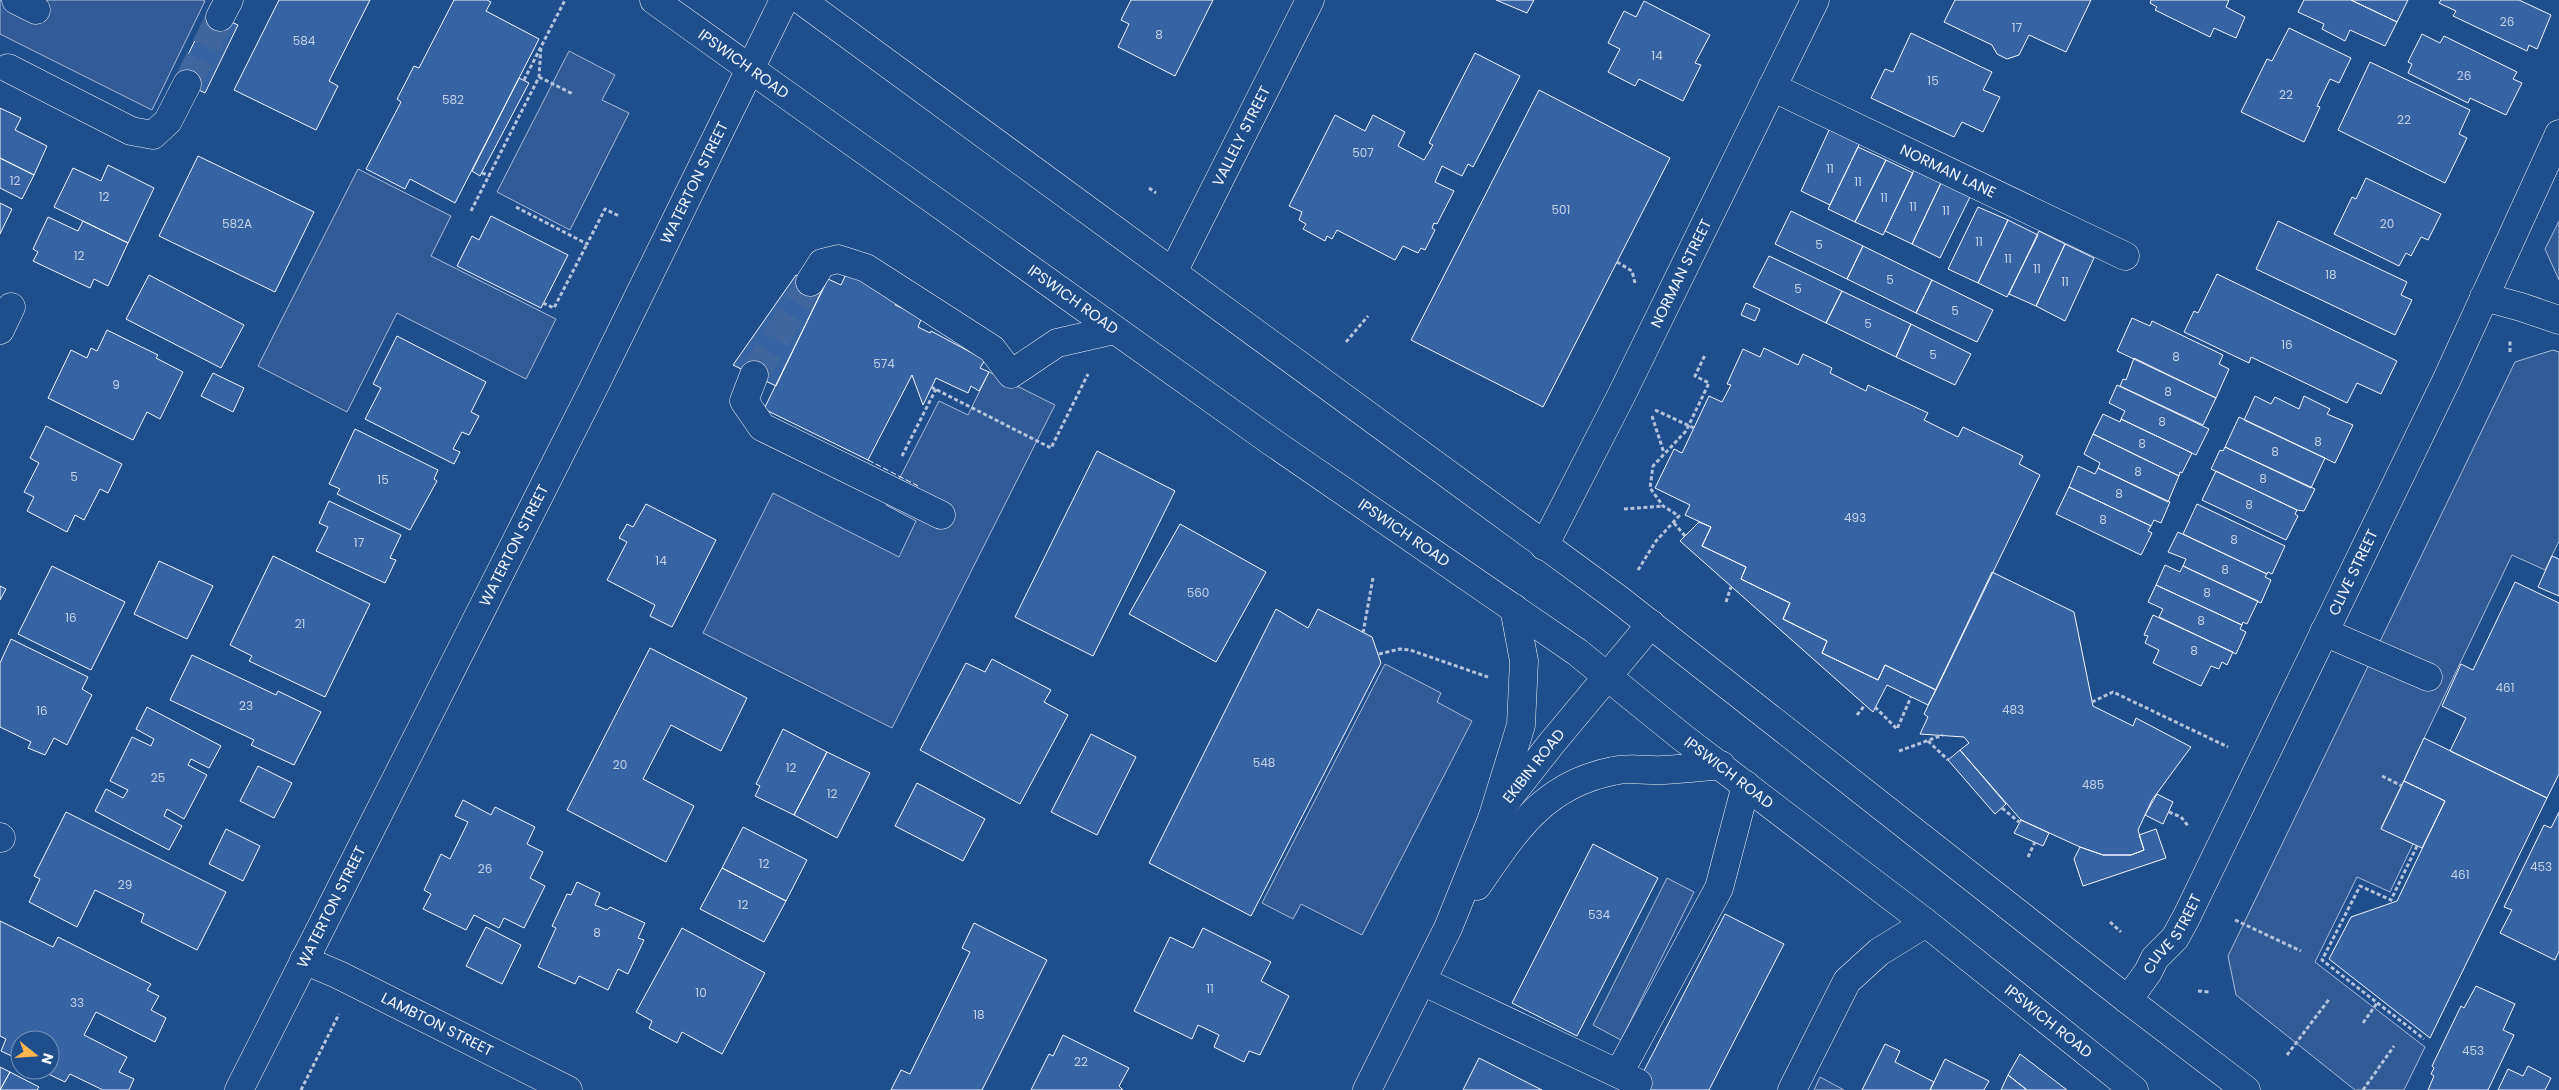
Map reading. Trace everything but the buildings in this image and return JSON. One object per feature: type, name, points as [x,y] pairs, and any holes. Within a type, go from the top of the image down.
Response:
[{"type":"main road","name":"IPSWICH ROAD","points":[[654,0],[750,71],[1272,442],[1608,675],[1682,737],[1926,923],[2134,1090]]},
{"type":"main road","name":"WATERTON STREET","points":[[239,1090],[596,383],[784,0]]},
{"type":"main road","points":[[801,0],[1651,624],[2128,1000],[2246,1090]]},
{"type":"main road","name":"VALLELY STREET","points":[[1173,272],[1310,0]]},
{"type":"main road","name":"NORMAN STREET","points":[[1544,546],[1621,396],[1815,0]]},
{"type":"main road","points":[[8,68],[131,131],[153,134],[168,121],[187,84]]},
{"type":"main road","name":"NORMAN LANE","points":[[1772,87],[2125,256]]},
{"type":"main road","name":"CLIVE STREET","points":[[2128,1000],[2148,972],[2155,958],[2174,938],[2186,918],[2484,297],[2559,134]]},
{"type":"main road","points":[[810,282],[822,263],[838,259],[866,268],[992,349],[1011,374],[1057,342],[1114,330]]},
{"type":"main road","points":[[2484,297],[2559,320]]},
{"type":"main road","points":[[754,375],[744,401],[762,427],[941,515]]},
{"type":"main road","points":[[1492,819],[1521,725],[1524,661],[1514,608]]},
{"type":"main road","name":"EKIBIN ROAD","points":[[1367,1090],[1448,928],[1492,819],[1651,624]]},
{"type":"main road","points":[[2324,632],[2428,677]]},
{"type":"main road","name":"EKIBIN ROAD","points":[[1448,928],[1518,826],[1544,801],[1563,788],[1614,770],[1721,765]]},
{"type":"main road","points":[[1422,981],[1628,1078],[1719,888],[1746,785]]},
{"type":"main road","points":[[1792,1090],[1847,981],[1879,952],[1926,923]]},
{"type":"main road","name":"LAMBTON STREET","points":[[304,960],[339,975],[568,1090]]},
{"type":"path","points":[[524,80],[564,0]]},
{"type":"path","points":[[471,211],[539,77],[541,46]]},
{"type":"path","points":[[539,77],[573,94]]},
{"type":"path","points":[[482,172],[490,176]]},
{"type":"path","points":[[1149,188],[1156,193]]},
{"type":"path","points":[[516,207],[587,244]]},
{"type":"path","points":[[543,303],[554,308],[605,209],[618,216]]},
{"type":"path","points":[[1346,342],[1368,316]]},
{"type":"path","points":[[2510,340],[2510,352]]},
{"type":"path","points":[[1633,577],[1656,541],[1679,516],[1664,506],[1650,488],[1653,466],[1689,426],[1709,383],[1695,376],[1705,355]]},
{"type":"path","points":[[931,387],[1051,448],[1088,374]]},
{"type":"path","points":[[898,464],[936,390]]},
{"type":"path","points":[[1658,411],[1694,428]]},
{"type":"path","points":[[1654,422],[1664,453]]},
{"type":"path","points":[[1624,509],[1664,506]]},
{"type":"path","points":[[1674,523],[1685,536]]},
{"type":"path","points":[[1363,633],[1373,578]]},
{"type":"path","points":[[1726,602],[1731,587]]},
{"type":"path","points":[[1379,654],[1400,649],[1410,650],[1493,678]]},
{"type":"path","points":[[2092,702],[2113,692],[2228,747]]},
{"type":"path","points":[[1875,707],[1897,729],[1911,697]]},
{"type":"path","points":[[1857,715],[1865,705]]},
{"type":"path","points":[[1899,751],[1943,735]]},
{"type":"path","points":[[1928,741],[1948,760]]},
{"type":"path","points":[[2382,776],[2402,786]]},
{"type":"path","points":[[2002,808],[2019,822]]},
{"type":"path","points":[[2169,812],[2181,817],[2190,827]]},
{"type":"path","points":[[2028,857],[2035,842]]},
{"type":"path","points":[[2417,846],[2391,900],[2360,886],[2322,960],[2424,1039]]},
{"type":"path","points":[[2235,920],[2301,951]]},
{"type":"path","points":[[2110,922],[2121,932]]},
{"type":"path","points":[[2198,991],[2209,992]]},
{"type":"path","points":[[2287,1055],[2330,998]]},
{"type":"path","points":[[2363,1022],[2377,1003]]},
{"type":"path","points":[[301,1090],[340,1014]]},
{"type":"path","points":[[2363,1090],[2394,1046]]},
{"type":"shaded area","points":[[0,0],[205,1],[152,110],[0,34]]},
{"type":"shaded area","points":[[569,51],[615,75],[602,100],[629,113],[570,230],[497,192]]},
{"type":"shaded area","points":[[358,169],[451,216],[431,256],[556,319],[526,379],[397,313],[347,412],[258,366]]},
{"type":"shaded area","points":[[2559,221],[2559,280],[2545,249]]},
{"type":"shaded area","points":[[2553,350],[2559,352],[2559,541],[2545,570],[2512,555],[2381,828],[2413,844],[2390,892],[2357,877],[2315,962],[2425,1047],[2404,1090],[2355,1090],[2236,995],[2228,956],[2515,362]]},
{"type":"shaded area","points":[[989,372],[1055,405],[892,728],[703,633],[773,493],[899,557],[916,521],[886,505],[939,401],[968,415]]},
{"type":"shaded area","points":[[1385,664],[1441,693],[1437,702],[1472,721],[1362,935],[1301,904],[1293,919],[1262,903]]},
{"type":"shaded area","points":[[1667,878],[1694,892],[1621,1040],[1593,1025]]},
{"type":"shaded area","points":[[1820,1077],[1844,1090],[1814,1090]]},
{"type":"tunnel","points":[[187,84],[220,17]]},
{"type":"tunnel","points":[[754,375],[810,282]]},
{"type":"fence","points":[[868,460],[918,486]]}]
